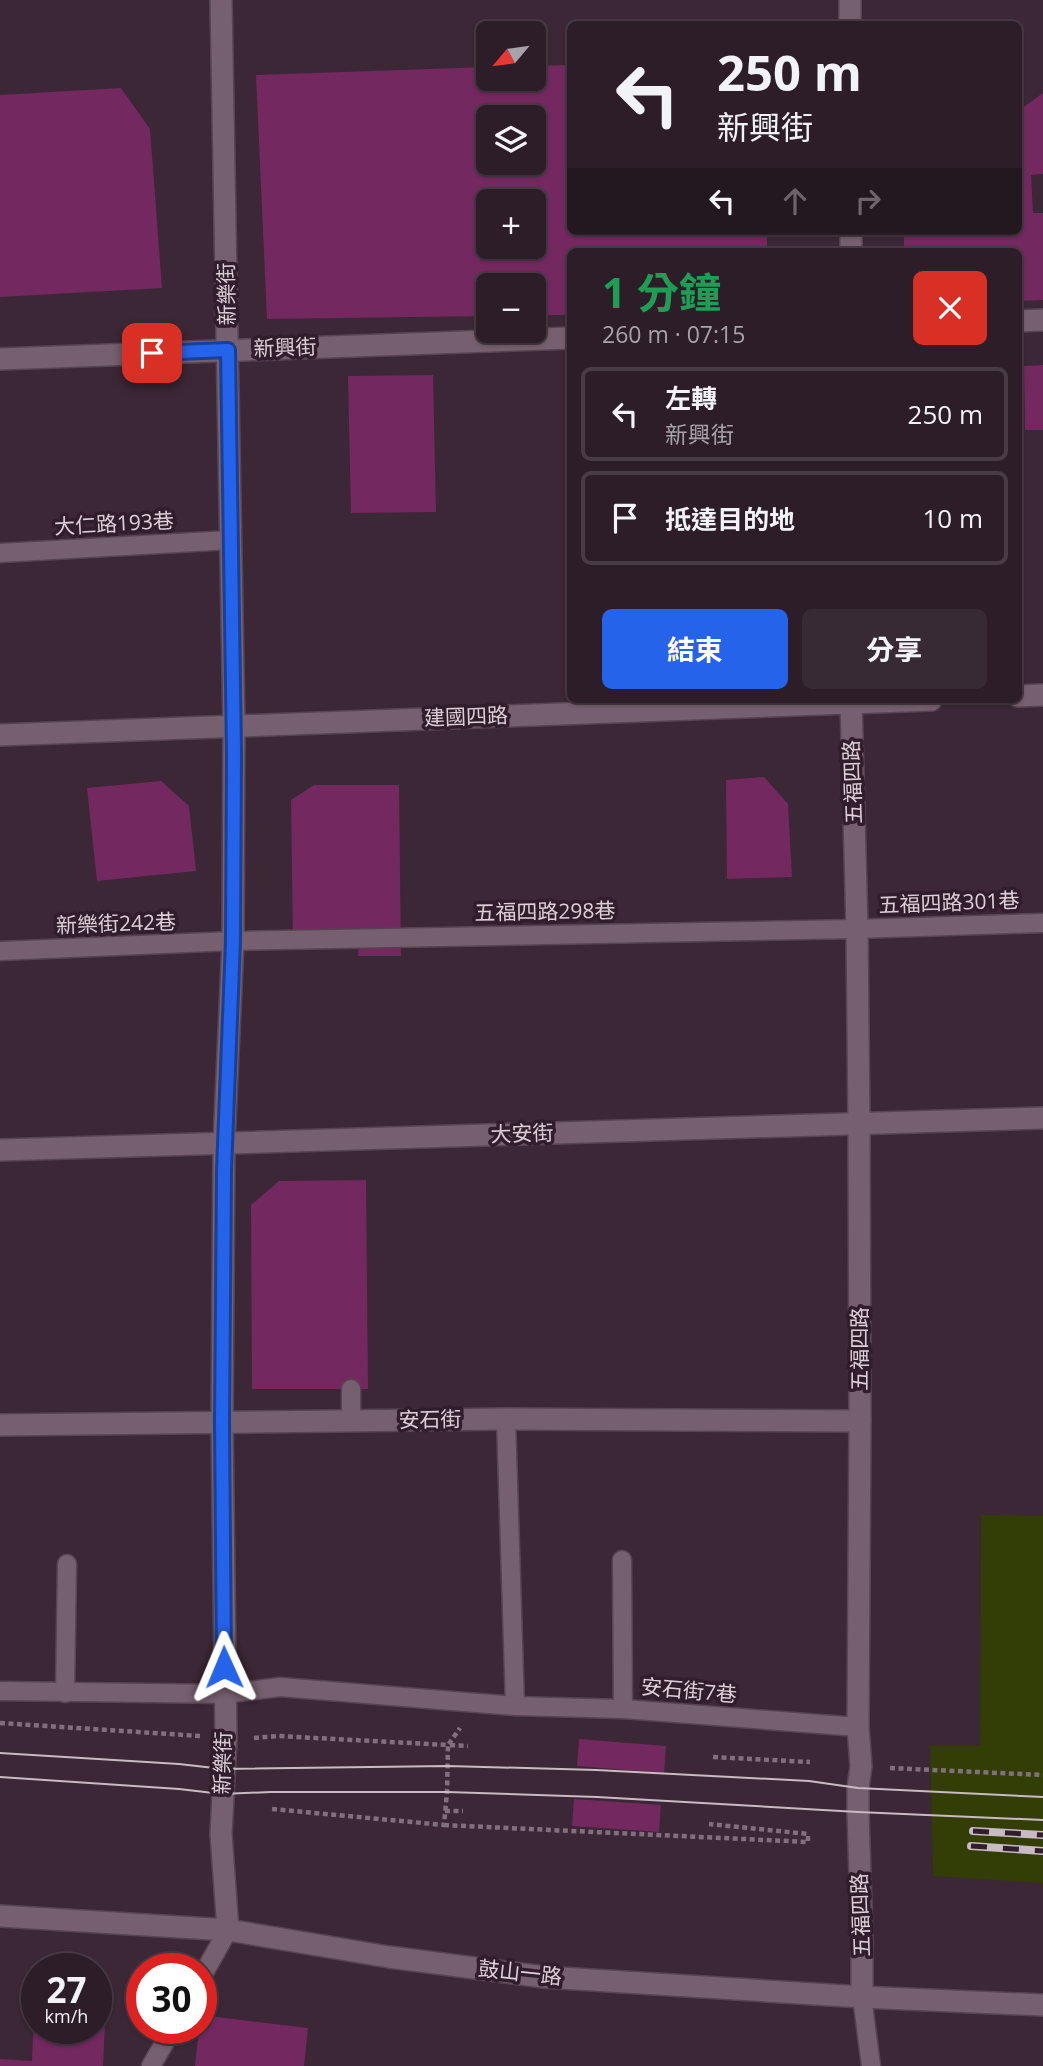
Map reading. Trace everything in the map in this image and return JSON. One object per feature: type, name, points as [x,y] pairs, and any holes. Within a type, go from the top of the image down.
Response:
[{"type":"street","name":"新樂街","points":[[221,0],[234,726],[233,941],[224,1143],[222,1423],[226,1739],[220,1834],[228,1930]]},
{"type":"street","points":[[850,0],[850,21]]},
{"type":"street","points":[[1022,321],[1043,320]]},
{"type":"street","name":"新興街","points":[[0,359],[567,338]]},
{"type":"street","points":[[1022,696],[1043,695]]},
{"type":"street","name":"建國四路","points":[[0,735],[819,703]]},
{"type":"street","name":"五福四路","points":[[851,703],[859,1124],[858,1727],[861,1766],[858,1812],[862,1997]]},
{"type":"street","name":"大安街","points":[[0,1150],[1043,1118]]},
{"type":"street","name":"安石街","points":[[0,1425],[506,1419],[860,1421]]},
{"type":"street","name":"鼓山一路","points":[[0,1916],[228,1930],[389,1957],[544,1978],[1043,2005]]},
{"type":"lane","name":"大仁路193巷","points":[[0,552],[231,540]]},
{"type":"lane","name":"五福四路301巷","points":[[857,929],[1043,923]]},
{"type":"lane","name":"五福四路298巷","points":[[233,941],[857,929]]},
{"type":"lane","name":"新樂街242巷","points":[[0,951],[233,941]]},
{"type":"lane","points":[[351,1389],[351,1421]]},
{"type":"lane","points":[[506,1419],[515,1706]]},
{"type":"lane","points":[[622,1560],[623,1709]]},
{"type":"lane","points":[[65,1693],[66,1564]]},
{"type":"lane","name":"安石街7巷","points":[[0,1691],[224,1694],[280,1687],[515,1706],[623,1709],[858,1727]]},
{"type":"lane","points":[[215,1953],[228,1930]]},
{"type":"lane","points":[[862,1997],[872,2066]]},
{"type":"lane","points":[[151,2066],[164,2044]]},
{"type":"path","points":[[0,1723],[226,1739],[278,1736],[468,1746]]},
{"type":"path","points":[[444,1825],[448,1745],[462,1724]]},
{"type":"path","points":[[713,1757],[810,1762]]},
{"type":"path","points":[[861,1766],[1043,1775]]},
{"type":"path","points":[[272,1809],[444,1825],[808,1842],[808,1834],[709,1824]]},
{"type":"path","points":[[445,1811],[463,1811]]},
{"type":"green space","points":[[981,1515],[1043,1516],[1043,1883],[933,1876],[930,1746],[980,1746]]},
{"type":"building","points":[[567,65],[567,235],[767,235],[767,248],[567,248],[567,315],[546,315],[546,273],[476,273],[476,316],[267,319],[256,75],[476,67],[476,91],[546,91],[546,66]]},
{"type":"building","points":[[121,88],[150,129],[162,288],[0,297],[0,95]]},
{"type":"building","points":[[1043,93],[1043,174],[1031,175],[1033,213],[1043,213],[1043,300],[1022,301],[1022,248],[904,248],[904,235],[1022,235],[1022,108]]},
{"type":"building","points":[[1043,365],[1043,430],[1025,430],[1024,366]]},
{"type":"building","points":[[433,375],[436,512],[351,513],[348,376]]},
{"type":"building","points":[[764,777],[788,804],[792,877],[727,879],[726,780]]},
{"type":"building","points":[[161,781],[189,806],[196,871],[97,881],[87,788]]},
{"type":"building","points":[[314,785],[399,785],[401,956],[358,956],[359,942],[293,943],[291,800]]},
{"type":"building","points":[[366,1180],[368,1389],[252,1389],[251,1205],[279,1181]]},
{"type":"building","points":[[579,1739],[666,1746],[664,1773],[577,1766]]},
{"type":"building","points":[[574,1799],[661,1805],[659,1832],[572,1826]]},
{"type":"building","points":[[217,2017],[308,2028],[304,2066],[195,2066],[197,2044],[217,2044]]},
{"type":"building","points":[[33,2044],[104,2044],[103,2066],[0,2066],[0,2059],[32,2061]]},
{"type":"tram line","points":[[0,1753],[223,1769],[448,1766],[596,1770],[809,1781],[858,1788],[1043,1797]]},
{"type":"tram line","points":[[0,1777],[222,1794],[447,1792],[1043,1820]]},
{"type":"railway","points":[[973,1831],[1043,1835]]},
{"type":"railway","points":[[971,1846],[1043,1851]]},
{"type":"route","points":[[152,353],[228,350],[234,753],[233,941],[224,1171],[224,1667]]}]
